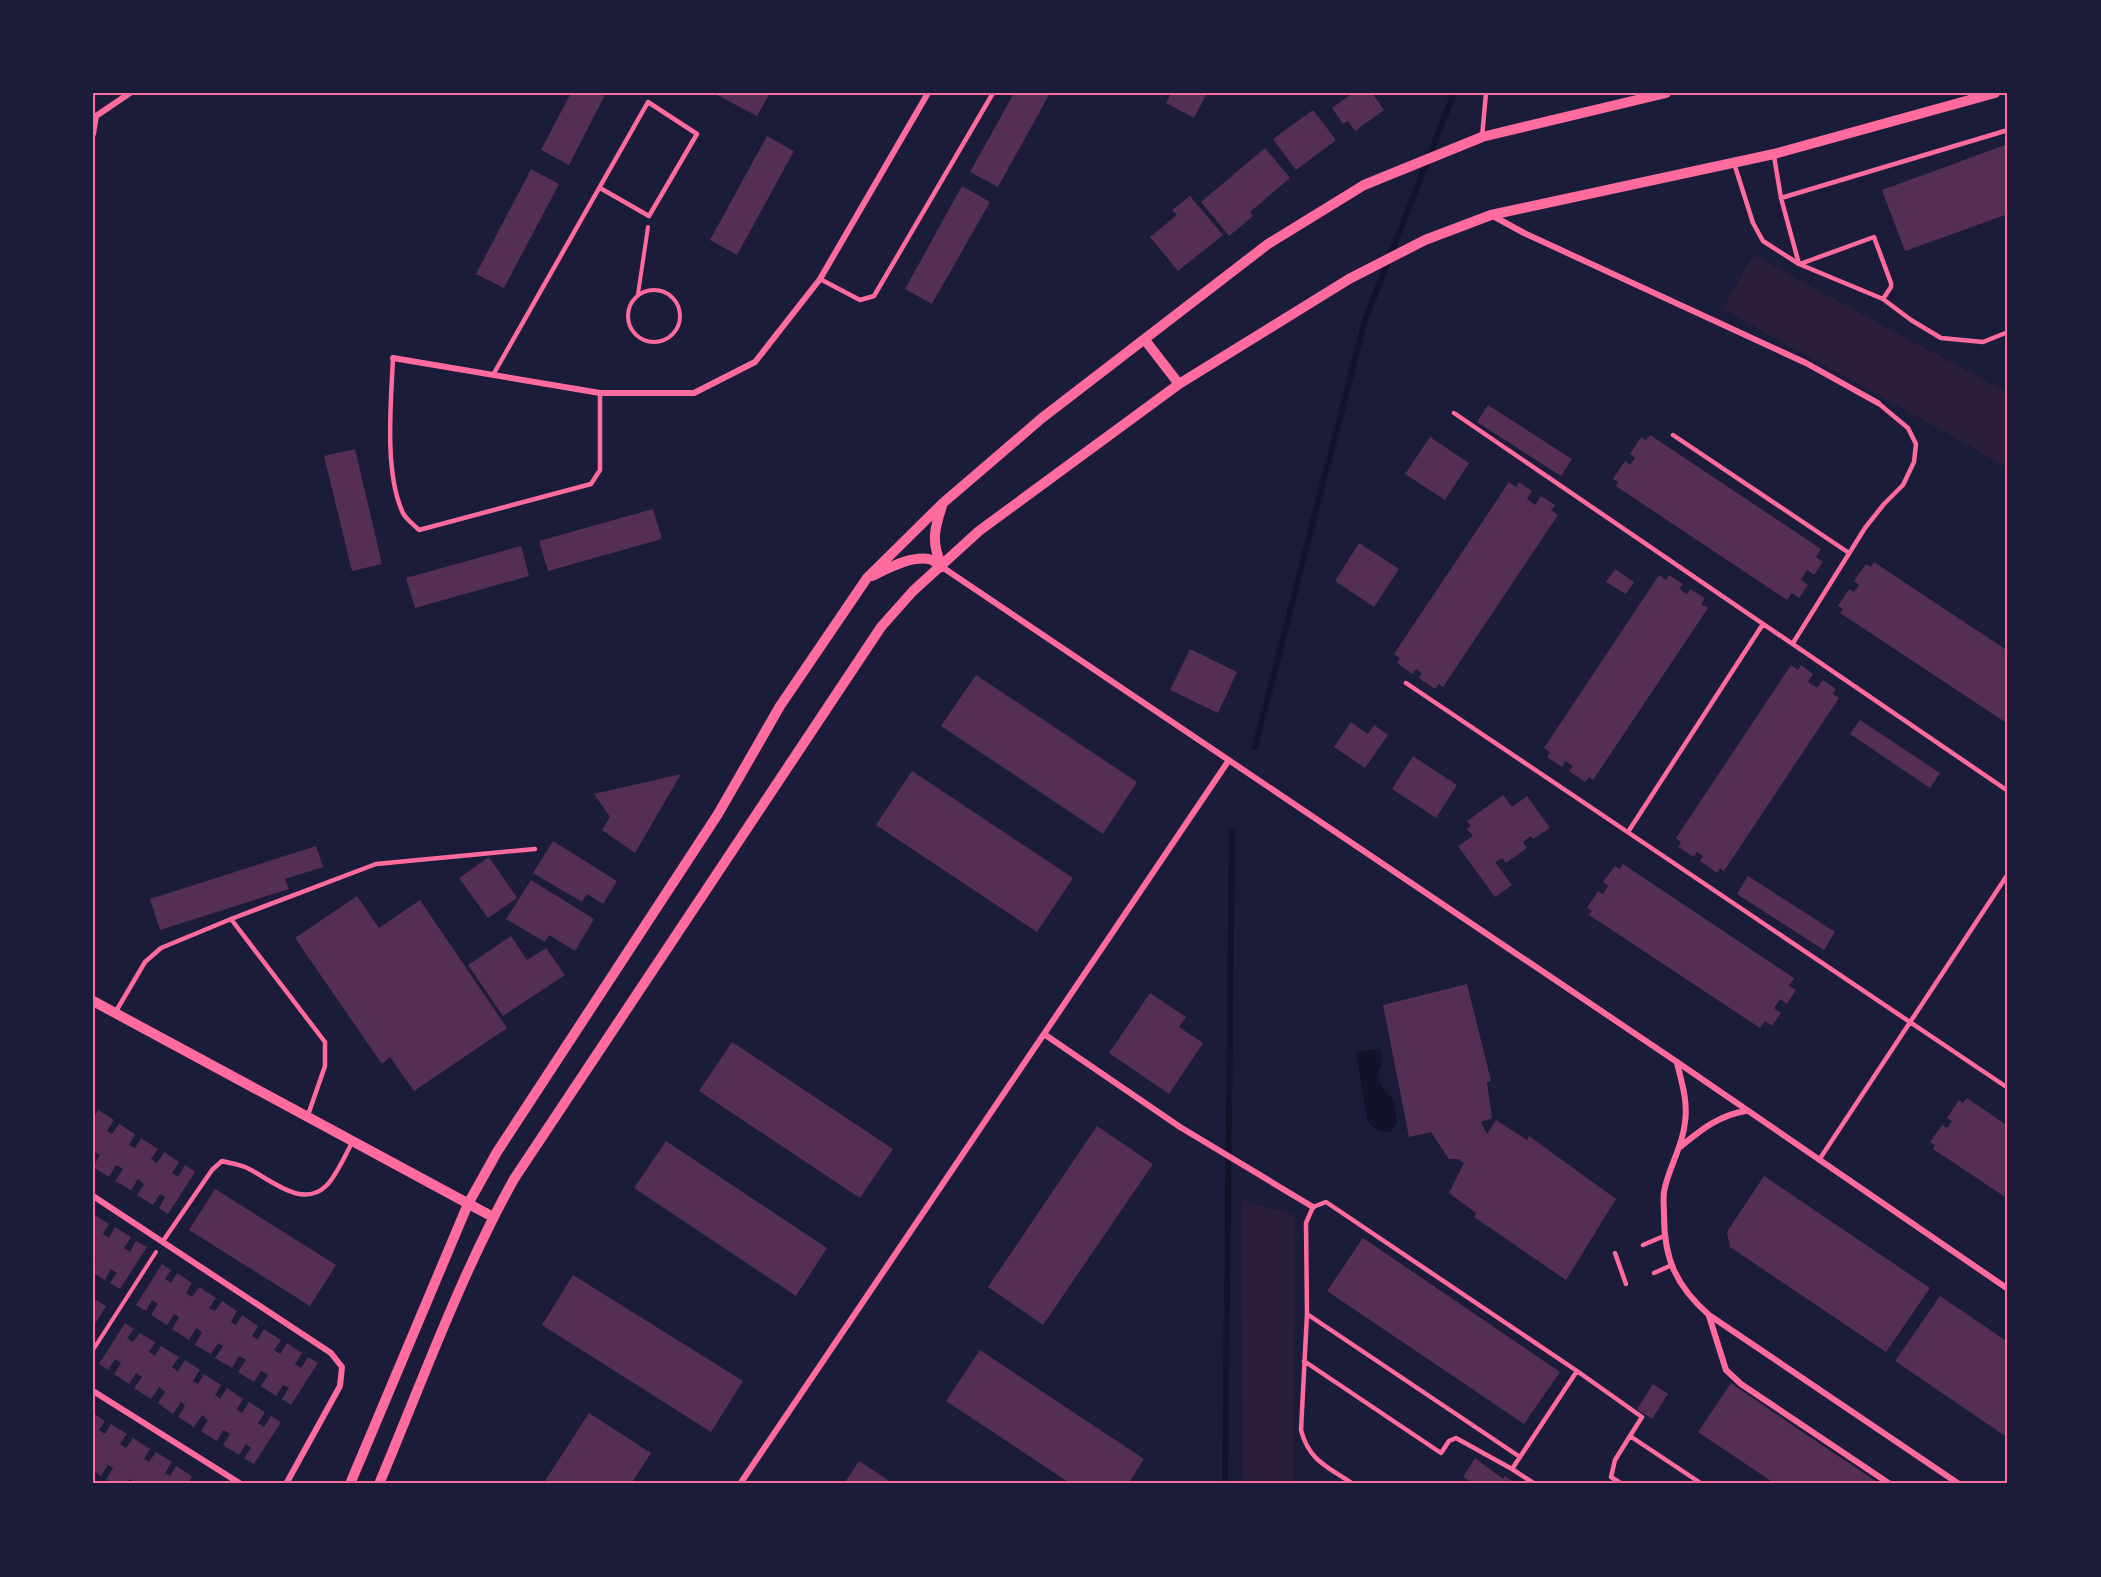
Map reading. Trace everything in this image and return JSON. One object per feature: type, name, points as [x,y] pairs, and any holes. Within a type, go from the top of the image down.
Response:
[{"type":"street","points":[[93,134],[95,115],[130,93]]},
{"type":"street","points":[[393,358],[600,393],[694,393],[755,362],[820,279],[928,93]]},
{"type":"street","points":[[350,1484],[468,1204],[497,1152],[718,814],[780,706],[867,578],[943,503],[1042,418],[1268,244],[1364,185],[1482,137],[1666,93]]},
{"type":"street","points":[[380,1484],[458,1294],[493,1217],[527,1159],[881,627],[913,591],[979,531],[1179,384],[1349,279],[1425,240],[1491,215],[1774,154],[1995,93]]},
{"type":"street","points":[[1491,215],[1535,238],[1806,363],[1878,403]]},
{"type":"street","points":[[1145,340],[1179,384]]},
{"type":"street","points":[[942,567],[935,552],[934,538],[935,525],[943,503]]},
{"type":"street","points":[[867,578],[899,564],[930,559],[1677,1062],[2008,1289]]},
{"type":"street","points":[[740,1484],[1229,760]]},
{"type":"street","points":[[93,1001],[493,1217]]},
{"type":"street","points":[[1044,1034],[1180,1127],[1313,1207]]},
{"type":"street","points":[[1677,1062],[1686,1111],[1680,1147],[1664,1192],[1664,1236],[1680,1283],[1691,1299],[1709,1315],[1959,1484]]},
{"type":"street","points":[[1680,1147],[1705,1127],[1724,1116],[1746,1111]]},
{"type":"street","points":[[93,1196],[331,1353],[342,1367],[340,1386],[286,1484]]},
{"type":"street","points":[[1709,1315],[1726,1370],[1741,1384],[1890,1484]]},
{"type":"street","points":[[93,1391],[241,1484]]},
{"type":"lane","points":[[820,279],[860,300],[874,296],[993,93]]},
{"type":"lane","points":[[1482,137],[1486,93]]},
{"type":"lane","points":[[493,375],[648,102],[697,134],[649,216],[600,188]]},
{"type":"lane","points":[[1781,198],[2008,130]]},
{"type":"lane","points":[[1774,154],[1781,198],[1799,264]]},
{"type":"lane","points":[[1734,163],[1753,223],[1762,241],[1799,264],[1883,299],[1911,320],[1941,338],[1983,342],[2008,332]]},
{"type":"lane","points":[[1799,264],[1874,237],[1891,283],[1883,299]]},
{"type":"lane","points":[[393,358],[391,417],[393,478],[404,514],[419,530],[591,484],[600,470],[600,393]]},
{"type":"lane","points":[[1793,643],[1865,528],[1903,485],[1914,462],[1916,444],[1908,428],[1878,403]]},
{"type":"lane","points":[[1454,413],[2008,791]]},
{"type":"lane","points":[[1673,435],[1850,553]]},
{"type":"lane","points":[[1628,832],[1763,624]]},
{"type":"lane","points":[[1406,683],[2008,1088]]},
{"type":"lane","points":[[115,1013],[145,962],[161,948],[231,919],[376,864],[535,849]]},
{"type":"lane","points":[[1819,1160],[2008,874]]},
{"type":"lane","points":[[231,919],[325,1042],[325,1066],[308,1117]]},
{"type":"lane","points":[[163,1241],[212,1170],[222,1161],[244,1167],[290,1192],[305,1194],[319,1191],[328,1184],[353,1141]]},
{"type":"lane","points":[[1353,1484],[1314,1458],[1305,1445],[1301,1430],[1307,1314],[1306,1223],[1313,1207],[1326,1202],[1642,1417],[1615,1460],[1611,1477],[1606,1484]]},
{"type":"lane","points":[[1643,1245],[1664,1236]]},
{"type":"lane","points":[[1615,1253],[1626,1284]]},
{"type":"lane","points":[[1654,1273],[1672,1265]]},
{"type":"lane","points":[[1307,1314],[1520,1457]]},
{"type":"lane","points":[[1304,1361],[1441,1453],[1449,1441],[1456,1438],[1535,1484]]},
{"type":"lane","points":[[1512,1469],[1576,1371]]},
{"type":"lane","points":[[1630,1436],[1702,1484]]},
{"type":"lane","points":[[1611,1477],[1622,1484]]},
{"type":"path","points":[[638,295],[657,290],[674,298],[681,314],[678,328],[667,339],[658,342],[649,341],[634,333],[629,324],[630,307],[638,295],[649,216]]},
{"type":"path","points":[[93,1350],[163,1241]]},
{"type":"shaded area","points":[[1753,255],[2008,393],[2008,469],[1723,309]]},
{"type":"shaded area","points":[[1380,1049],[1382,1065],[1378,1079],[1393,1099],[1397,1121],[1392,1131],[1384,1132],[1377,1130],[1367,1119],[1356,1052]]},
{"type":"shaded area","points":[[1242,1200],[1294,1215],[1293,1481],[1298,1484],[1243,1484]]},
{"type":"building","points":[[571,93],[606,93],[569,165],[541,150]]},
{"type":"building","points":[[713,93],[770,93],[757,116]]},
{"type":"building","points":[[1014,93],[1050,93],[998,187],[970,172]]},
{"type":"building","points":[[1171,93],[1207,93],[1194,118],[1166,103]]},
{"type":"building","points":[[1353,93],[1372,93],[1384,110],[1355,131],[1348,121],[1343,124],[1332,108]]},
{"type":"building","points":[[1313,110],[1336,140],[1296,170],[1273,139]]},
{"type":"building","points":[[767,136],[794,151],[737,255],[710,240]]},
{"type":"building","points":[[2008,144],[2008,214],[1905,251],[1882,190]]},
{"type":"building","points":[[1265,148],[1290,178],[1250,212],[1253,216],[1229,236],[1201,202]]},
{"type":"building","points":[[531,169],[559,184],[504,288],[476,274]]},
{"type":"building","points":[[962,186],[990,202],[932,304],[905,289]]},
{"type":"building","points":[[1190,196],[1223,235],[1178,271],[1150,237],[1177,215],[1172,210]]},
{"type":"building","points":[[1488,405],[1572,459],[1561,476],[1477,422]]},
{"type":"building","points":[[1650,435],[1821,549],[1816,557],[1823,562],[1814,575],[1807,570],[1801,580],[1808,585],[1799,598],[1792,593],[1787,600],[1616,486],[1618,482],[1613,479],[1625,461],[1630,465],[1635,458],[1630,454],[1641,437],[1646,440]]},
{"type":"building","points":[[1430,437],[1469,463],[1445,500],[1405,474]]},
{"type":"building","points":[[355,449],[382,564],[352,571],[324,456]]},
{"type":"building","points":[[1509,482],[1516,487],[1519,482],[1532,491],[1527,499],[1535,505],[1541,496],[1555,505],[1551,510],[1558,515],[1443,687],[1439,684],[1435,689],[1419,678],[1422,673],[1416,669],[1412,674],[1397,663],[1400,658],[1394,654]]},
{"type":"building","points":[[653,509],[662,539],[548,571],[539,541]]},
{"type":"building","points":[[1359,543],[1399,569],[1374,607],[1335,581]]},
{"type":"building","points":[[521,546],[529,576],[415,608],[406,578]]},
{"type":"building","points":[[1874,562],[2008,651],[2008,724],[1840,613],[1843,609],[1838,606],[1849,589],[1854,592],[1859,585],[1854,581],[1866,564],[1871,567]]},
{"type":"building","points":[[1615,569],[1634,582],[1626,594],[1606,582]]},
{"type":"building","points":[[1659,575],[1666,580],[1669,575],[1683,584],[1679,589],[1687,594],[1690,589],[1705,598],[1701,604],[1708,608],[1593,780],[1589,777],[1585,782],[1569,771],[1573,766],[1565,761],[1562,767],[1547,757],[1550,752],[1544,748]]},
{"type":"building","points":[[1190,649],[1237,672],[1218,713],[1170,690]]},
{"type":"building","points":[[1791,665],[1798,670],[1801,665],[1813,674],[1808,682],[1817,688],[1823,680],[1836,689],[1833,694],[1839,698],[1724,871],[1720,868],[1717,873],[1700,861],[1703,856],[1697,852],[1694,857],[1678,847],[1681,842],[1676,838]]},
{"type":"building","points":[[976,675],[1137,782],[1103,834],[941,726]]},
{"type":"building","points":[[1860,720],[1940,773],[1930,788],[1850,734]]},
{"type":"building","points":[[1351,722],[1368,734],[1374,725],[1388,735],[1365,768],[1334,747]]},
{"type":"building","points":[[1413,756],[1457,785],[1436,818],[1392,789]]},
{"type":"building","points":[[912,771],[1073,878],[1037,932],[876,825]]},
{"type":"building","points":[[681,774],[635,853],[602,830],[610,817],[594,794]]},
{"type":"building","points":[[1503,795],[1512,807],[1527,796],[1550,828],[1533,839],[1531,836],[1523,842],[1527,848],[1506,863],[1502,858],[1495,862],[1512,885],[1495,897],[1458,846],[1473,836],[1467,829],[1471,826],[1467,821]]},
{"type":"building","points":[[553,841],[617,881],[603,904],[587,894],[582,902],[533,873]]},
{"type":"building","points":[[316,846],[323,867],[285,879],[289,889],[160,930],[150,899]]},
{"type":"building","points":[[489,857],[517,898],[488,918],[459,878]]},
{"type":"building","points":[[1623,864],[1794,978],[1789,986],[1796,990],[1787,1004],[1780,999],[1774,1008],[1781,1013],[1772,1026],[1765,1021],[1760,1028],[1589,915],[1592,911],[1587,908],[1598,891],[1603,894],[1608,886],[1603,882],[1615,866],[1620,869]]},
{"type":"building","points":[[1748,876],[1835,932],[1824,950],[1737,894]]},
{"type":"building","points":[[531,880],[594,919],[575,951],[549,935],[545,942],[506,919]]},
{"type":"building","points":[[357,896],[379,928],[420,900],[507,1028],[414,1091],[390,1057],[382,1064],[295,938]]},
{"type":"building","points":[[511,936],[527,960],[546,948],[565,975],[503,1016],[468,965]]},
{"type":"building","points":[[1467,984],[1491,1081],[1487,1082],[1492,1118],[1481,1122],[1487,1134],[1496,1120],[1527,1140],[1529,1136],[1616,1199],[1566,1280],[1474,1217],[1476,1213],[1449,1193],[1464,1163],[1458,1159],[1449,1159],[1431,1132],[1409,1137],[1383,1005]]},
{"type":"building","points":[[1150,993],[1186,1017],[1179,1027],[1203,1043],[1169,1094],[1109,1053]]},
{"type":"building","points":[[732,1042],[893,1149],[860,1198],[699,1091]]},
{"type":"building","points":[[1967,1098],[2008,1126],[2008,1199],[1933,1149],[1935,1145],[1930,1142],[1942,1125],[1947,1128],[1952,1121],[1947,1118],[1959,1100],[1963,1103]]},
{"type":"building","points":[[98,1110],[114,1120],[107,1131],[112,1134],[119,1124],[135,1134],[129,1145],[135,1148],[141,1138],[158,1149],[151,1159],[157,1163],[164,1152],[179,1162],[172,1173],[178,1177],[185,1165],[195,1172],[168,1214],[159,1208],[165,1197],[160,1194],[153,1205],[137,1195],[144,1184],[138,1179],[131,1190],[115,1181],[123,1169],[116,1165],[109,1177],[93,1167],[100,1155],[95,1152],[93,1155],[93,1119]]},
{"type":"building","points":[[1097,1126],[1153,1164],[1043,1325],[988,1287]]},
{"type":"building","points":[[666,1141],[827,1248],[796,1296],[634,1188]]},
{"type":"building","points":[[1764,1176],[1930,1288],[1886,1352],[1730,1247],[1727,1232]]},
{"type":"building","points":[[215,1189],[336,1265],[310,1306],[189,1230]]},
{"type":"building","points":[[93,1214],[109,1224],[103,1234],[109,1238],[115,1227],[131,1237],[124,1248],[130,1252],[136,1241],[147,1247],[120,1289],[110,1283],[117,1273],[111,1269],[105,1280],[93,1273],[93,1264],[96,1259],[93,1257]]},
{"type":"building","points":[[1363,1238],[1560,1372],[1524,1424],[1327,1291]]},
{"type":"building","points":[[162,1264],[171,1270],[165,1279],[171,1283],[177,1273],[192,1283],[186,1293],[192,1297],[199,1287],[216,1298],[209,1308],[215,1311],[222,1301],[237,1311],[231,1322],[236,1325],[242,1315],[258,1326],[252,1336],[258,1339],[264,1329],[281,1340],[274,1350],[280,1354],[287,1343],[302,1353],[295,1364],[301,1368],[308,1357],[318,1363],[291,1405],[282,1399],[289,1388],[283,1385],[276,1396],[261,1386],[268,1375],[261,1371],[254,1382],[238,1372],[246,1360],[239,1356],[232,1368],[215,1358],[223,1346],[218,1343],[211,1354],[195,1345],[202,1332],[196,1328],[189,1340],[172,1329],[179,1317],[174,1314],[167,1325],[151,1315],[158,1304],[152,1300],[146,1311],[136,1305]]},
{"type":"building","points":[[573,1275],[743,1381],[711,1432],[542,1325]]},
{"type":"building","points":[[1940,1296],[2008,1342],[2008,1438],[1895,1361]]},
{"type":"building","points":[[96,1300],[106,1306],[93,1327],[93,1305]]},
{"type":"building","points":[[125,1323],[134,1329],[127,1338],[133,1342],[140,1333],[155,1342],[149,1352],[155,1356],[161,1346],[179,1357],[172,1367],[178,1371],[185,1360],[200,1370],[193,1381],[198,1384],[204,1374],[221,1385],[215,1395],[220,1399],[227,1388],[243,1399],[237,1409],[242,1413],[249,1402],[265,1412],[258,1423],[264,1427],[271,1416],[281,1422],[254,1464],[244,1458],[251,1448],[246,1444],[239,1455],[223,1445],[230,1434],[223,1430],[217,1441],[201,1431],[208,1420],[202,1415],[194,1427],[178,1417],[185,1405],[181,1402],[173,1414],[158,1403],[165,1392],[159,1387],[151,1399],[134,1388],[142,1377],[136,1373],[129,1384],[114,1374],[121,1363],[115,1359],[108,1370],[99,1364]]},
{"type":"building","points":[[980,1350],[1144,1459],[1128,1484],[1071,1484],[946,1401]]},
{"type":"building","points":[[1731,1383],[1880,1484],[1775,1484],[1698,1432]]},
{"type":"building","points":[[1653,1384],[1668,1394],[1652,1419],[1637,1409]]},
{"type":"building","points":[[93,1413],[105,1421],[99,1430],[105,1434],[111,1424],[127,1434],[120,1444],[126,1448],[133,1438],[150,1449],[144,1459],[149,1462],[156,1452],[172,1462],[165,1473],[170,1476],[176,1466],[192,1476],[188,1484],[136,1484],[130,1479],[127,1484],[112,1484],[106,1480],[113,1468],[108,1465],[101,1476],[93,1471]]},
{"type":"building","points":[[589,1413],[651,1453],[631,1484],[543,1484]]},
{"type":"building","points":[[1475,1458],[1503,1479],[1505,1476],[1516,1484],[1469,1484],[1470,1481],[1463,1477]]},
{"type":"building","points":[[859,1461],[894,1484],[844,1484]]},
{"type":"waterway","points":[[1255,747],[1365,320],[1454,93]]},
{"type":"waterway","points":[[1225,1484],[1232,832]]}]
